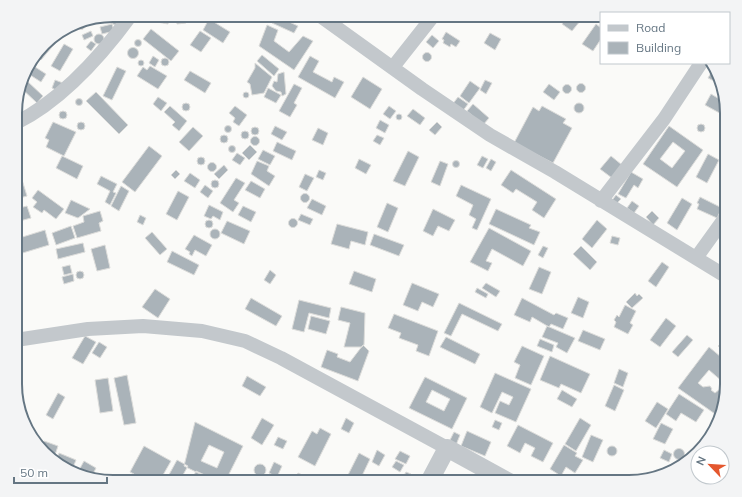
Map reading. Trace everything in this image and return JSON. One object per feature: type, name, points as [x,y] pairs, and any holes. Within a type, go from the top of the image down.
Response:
[{"type":"street","points":[[22,120],[34,114],[52,101],[105,48],[125,22]]},
{"type":"street","points":[[329,22],[484,132],[555,172],[720,273]]},
{"type":"street","points":[[393,67],[428,22]]},
{"type":"street","points":[[601,201],[664,119],[700,64]]},
{"type":"street","points":[[696,258],[720,225]]},
{"type":"street","points":[[22,339],[88,330],[143,326],[202,331],[245,341],[281,358],[496,475]]},
{"type":"street","points":[[433,475],[447,448]]},
{"type":"building","points":[[110,22],[122,22],[121,28]]},
{"type":"building","points":[[157,22],[168,22],[168,24]]},
{"type":"building","points":[[177,22],[186,22],[186,23],[177,24]]},
{"type":"building","points":[[207,22],[214,22],[230,32],[223,43],[203,30]]},
{"type":"building","points":[[289,22],[298,26],[294,33],[272,23]]},
{"type":"building","points":[[564,22],[579,22],[572,31],[562,24]]},
{"type":"building","points":[[112,24],[114,31],[102,34],[100,27]]},
{"type":"building","points":[[596,24],[600,27],[600,40],[593,51],[582,44]]},
{"type":"building","points":[[267,25],[278,30],[274,41],[289,52],[303,36],[313,41],[294,70],[259,46]]},
{"type":"building","points":[[151,29],[179,51],[171,61],[143,39]]},
{"type":"building","points":[[91,31],[93,36],[84,40],[82,35]]},
{"type":"building","points":[[200,31],[211,38],[201,52],[190,45]]},
{"type":"building","points":[[446,32],[460,41],[456,47],[451,44],[450,47],[443,43],[444,40],[442,39]]},
{"type":"building","points":[[490,33],[501,39],[495,50],[484,43]]},
{"type":"building","points":[[97,34],[101,34],[103,35],[103,43],[97,44],[94,41],[94,37]]},
{"type":"building","points":[[432,35],[439,41],[433,48],[426,42]]},
{"type":"building","points":[[138,40],[141,43],[138,46],[135,43]]},
{"type":"building","points":[[57,41],[41,60],[40,59],[44,53]]},
{"type":"building","points":[[91,41],[96,44],[91,51],[86,47]]},
{"type":"building","points":[[64,44],[73,49],[60,71],[51,66]]},
{"type":"building","points":[[131,48],[135,48],[137,49],[137,57],[131,58],[128,55],[128,51]]},
{"type":"building","points":[[425,53],[429,53],[431,57],[429,61],[425,61],[423,59],[423,55]]},
{"type":"building","points":[[262,55],[279,69],[274,76],[257,61]]},
{"type":"building","points":[[153,56],[159,60],[155,67],[149,63]]},
{"type":"building","points":[[310,56],[319,61],[313,72],[332,82],[334,77],[344,82],[335,98],[298,77]]},
{"type":"building","points":[[163,58],[167,58],[169,62],[167,66],[163,66],[161,64],[161,60]]},
{"type":"building","points":[[141,60],[144,63],[141,66],[138,63]]},
{"type":"building","points":[[255,63],[272,77],[264,93],[252,95],[250,84],[247,82],[255,68]]},
{"type":"building","points":[[150,66],[167,76],[158,89],[137,76],[143,67],[147,70]]},
{"type":"building","points":[[34,67],[46,74],[41,82],[30,75]]},
{"type":"building","points":[[117,67],[126,71],[112,100],[103,96]]},
{"type":"building","points":[[190,71],[211,83],[205,93],[184,80]]},
{"type":"building","points":[[284,72],[286,94],[282,96],[281,92],[276,91],[272,86],[274,81],[277,82],[278,74]]},
{"type":"building","points":[[711,73],[714,81],[708,78]]},
{"type":"building","points":[[363,77],[382,89],[370,109],[351,97]]},
{"type":"building","points":[[55,80],[63,83],[58,91],[52,88]]},
{"type":"building","points":[[485,80],[492,83],[486,94],[480,90]]},
{"type":"building","points":[[470,81],[480,88],[469,103],[460,96]]},
{"type":"building","points":[[28,82],[43,96],[37,103],[25,91]]},
{"type":"building","points":[[581,83],[586,88],[581,93],[576,88]]},
{"type":"building","points":[[294,84],[302,88],[294,103],[297,105],[290,117],[279,111]]},
{"type":"building","points":[[549,84],[560,92],[554,100],[543,92]]},
{"type":"building","points":[[567,84],[572,89],[567,94],[562,89]]},
{"type":"building","points":[[268,88],[281,95],[276,103],[264,97]]},
{"type":"building","points":[[96,92],[128,125],[119,134],[86,101]]},
{"type":"building","points":[[246,92],[249,95],[246,98],[243,95]]},
{"type":"building","points":[[711,94],[719,99],[720,113],[705,105]]},
{"type":"building","points":[[158,97],[167,103],[161,111],[153,104]]},
{"type":"building","points":[[458,97],[468,104],[462,112],[452,105]]},
{"type":"building","points":[[79,98],[82,99],[82,105],[79,106],[76,105],[75,102],[76,99]]},
{"type":"building","points":[[186,103],[189,104],[189,110],[186,111],[183,110],[182,107],[183,104]]},
{"type":"building","points":[[577,103],[581,103],[583,104],[583,112],[577,113],[574,110],[574,106]]},
{"type":"building","points":[[473,104],[489,118],[483,125],[467,111]]},
{"type":"building","points":[[170,106],[187,121],[179,131],[172,125],[175,122],[164,112]]},
{"type":"building","points":[[235,106],[247,115],[239,126],[233,122],[235,118],[229,113]]},
{"type":"building","points":[[389,106],[396,111],[390,119],[383,114]]},
{"type":"building","points":[[542,106],[566,119],[563,123],[572,128],[553,163],[514,143],[533,107],[539,111]]},
{"type":"building","points":[[413,109],[425,118],[420,125],[407,116]]},
{"type":"building","points":[[61,111],[65,111],[67,115],[65,119],[61,119],[59,117],[59,113]]},
{"type":"building","points":[[399,114],[402,117],[399,120],[396,117]]},
{"type":"building","points":[[380,120],[389,125],[385,133],[376,128]]},
{"type":"building","points":[[53,122],[76,132],[64,156],[46,147],[49,140],[45,138]]},
{"type":"building","points":[[79,122],[83,122],[85,126],[83,130],[79,130],[77,128],[77,124]]},
{"type":"building","points":[[437,122],[442,127],[435,135],[429,130]]},
{"type":"building","points":[[699,124],[703,124],[705,128],[703,132],[699,132],[697,130],[697,126]]},
{"type":"building","points":[[228,125],[231,126],[231,132],[228,133],[225,132],[224,129],[225,126]]},
{"type":"building","points":[[275,126],[287,132],[282,140],[271,134]]},
{"type":"building","points":[[669,126],[703,150],[677,187],[643,164]],"holes":[[[673,142],[685,151],[672,168],[660,159]]]},
{"type":"building","points":[[193,127],[203,136],[189,151],[179,142]]},
{"type":"building","points":[[253,127],[257,127],[259,131],[257,135],[253,135],[251,133],[251,129]]},
{"type":"building","points":[[318,128],[328,133],[323,145],[312,140]]},
{"type":"building","points":[[243,131],[247,131],[249,135],[247,139],[243,139],[241,137],[241,133]]},
{"type":"building","points":[[224,135],[227,136],[227,142],[224,143],[221,142],[220,139],[221,136]]},
{"type":"building","points":[[377,135],[384,138],[380,145],[373,141]]},
{"type":"building","points":[[255,136],[260,141],[255,146],[250,141]]},
{"type":"building","points":[[277,142],[296,151],[292,160],[273,151]]},
{"type":"building","points":[[232,145],[235,146],[235,152],[232,153],[229,152],[228,149],[229,146]]},
{"type":"building","points":[[250,145],[257,152],[249,160],[242,153]]},
{"type":"building","points":[[149,146],[162,156],[135,192],[122,182]]},
{"type":"building","points":[[263,150],[275,156],[270,165],[258,159]]},
{"type":"building","points":[[408,151],[419,157],[405,186],[393,181]]},
{"type":"building","points":[[237,153],[245,158],[240,165],[232,160]]},
{"type":"building","points":[[708,154],[719,160],[707,183],[696,177]]},
{"type":"building","points":[[62,156],[83,166],[77,179],[56,168]]},
{"type":"building","points":[[482,156],[488,159],[483,168],[477,165]]},
{"type":"building","points":[[611,156],[622,165],[612,178],[600,169]]},
{"type":"building","points":[[201,157],[204,158],[204,164],[201,165],[198,164],[197,161],[198,158]]},
{"type":"building","points":[[359,159],[371,165],[366,174],[355,168]]},
{"type":"building","points":[[491,159],[496,162],[491,171],[486,168]]},
{"type":"building","points":[[456,160],[459,161],[459,167],[456,168],[453,167],[452,164],[453,161]]},
{"type":"building","points":[[257,161],[269,166],[267,171],[275,176],[269,186],[251,174]]},
{"type":"building","points":[[440,161],[448,164],[440,186],[431,182]]},
{"type":"building","points":[[212,162],[217,167],[212,172],[207,167]]},
{"type":"building","points":[[224,165],[228,170],[219,179],[214,174]]},
{"type":"building","points":[[176,170],[180,174],[175,179],[171,175]]},
{"type":"building","points":[[319,170],[326,173],[323,180],[316,177]]},
{"type":"building","points":[[511,170],[556,199],[544,218],[532,210],[537,202],[516,189],[513,193],[501,185]]},
{"type":"building","points":[[631,172],[643,179],[638,188],[634,185],[626,198],[618,194]]},
{"type":"building","points":[[190,173],[200,180],[195,188],[184,181]]},
{"type":"building","points":[[305,174],[314,178],[307,191],[299,187]]},
{"type":"building","points":[[101,176],[117,184],[113,192],[116,193],[110,205],[105,202],[110,191],[97,184]]},
{"type":"building","points":[[236,178],[245,183],[234,200],[239,203],[233,212],[220,203]]},
{"type":"building","points":[[22,180],[27,196],[22,197]]},
{"type":"building","points":[[213,180],[217,180],[219,184],[217,188],[213,188],[211,186],[211,182]]},
{"type":"building","points":[[251,181],[265,189],[260,198],[245,190]]},
{"type":"building","points":[[205,185],[213,191],[208,198],[200,192]]},
{"type":"building","points":[[461,185],[491,199],[477,230],[472,228],[476,219],[469,215],[473,205],[456,196]]},
{"type":"building","points":[[121,186],[129,191],[119,211],[111,206]]},
{"type":"building","points":[[38,190],[64,209],[56,219],[44,210],[42,213],[33,207],[37,202],[32,198]]},
{"type":"building","points":[[178,191],[189,197],[177,220],[166,214]]},
{"type":"building","points":[[305,193],[310,198],[305,203],[300,198]]},
{"type":"building","points":[[616,195],[621,199],[614,206],[610,203]]},
{"type":"building","points":[[700,197],[720,207],[720,212],[717,218],[697,209],[699,204],[697,203]]},
{"type":"building","points":[[682,198],[692,204],[677,230],[667,223]]},
{"type":"building","points":[[312,199],[326,206],[322,215],[307,208]]},
{"type":"building","points":[[71,200],[90,209],[78,218],[65,213]]},
{"type":"building","points":[[632,201],[639,206],[634,213],[627,208]]},
{"type":"building","points":[[387,203],[398,208],[388,232],[377,227]]},
{"type":"building","points":[[209,205],[223,212],[220,220],[213,216],[211,219],[204,216]]},
{"type":"building","points":[[27,206],[31,218],[22,220],[22,207]]},
{"type":"building","points":[[243,206],[256,212],[251,222],[238,215]]},
{"type":"building","points":[[433,209],[455,220],[449,231],[438,226],[433,236],[423,231]]},
{"type":"building","points":[[496,209],[531,225],[529,228],[540,232],[534,245],[489,224]]},
{"type":"building","points":[[100,211],[103,221],[99,223],[101,231],[77,238],[73,226],[84,222],[83,216]]},
{"type":"building","points":[[652,211],[659,218],[653,225],[646,217]]},
{"type":"building","points":[[301,214],[313,219],[310,225],[298,220]]},
{"type":"building","points":[[140,215],[146,218],[143,225],[137,222]]},
{"type":"building","points":[[293,218],[298,223],[293,228],[288,223]]},
{"type":"building","points":[[209,220],[212,221],[212,227],[209,228],[206,227],[205,224],[206,221]]},
{"type":"building","points":[[597,220],[607,229],[592,248],[582,239]]},
{"type":"building","points":[[227,221],[250,231],[244,244],[221,233]]},
{"type":"building","points":[[337,224],[368,232],[365,245],[351,241],[349,249],[331,244]]},
{"type":"building","points":[[71,226],[75,238],[56,245],[52,233]]},
{"type":"building","points":[[489,228],[531,251],[523,266],[492,249],[486,261],[492,263],[488,271],[470,262]]},
{"type":"building","points":[[213,229],[217,229],[219,230],[219,238],[213,239],[210,236],[210,232]]},
{"type":"building","points":[[45,230],[49,245],[22,253],[22,237]]},
{"type":"building","points":[[152,232],[167,249],[160,255],[145,238]]},
{"type":"building","points":[[374,234],[404,245],[399,256],[370,245]]},
{"type":"building","points":[[194,235],[212,245],[206,256],[195,250],[192,256],[189,254],[190,252],[185,249]]},
{"type":"building","points":[[612,236],[620,238],[618,245],[610,243]]},
{"type":"building","points":[[83,243],[85,252],[58,259],[56,249]]},
{"type":"building","points":[[105,245],[110,268],[97,271],[91,249]]},
{"type":"building","points":[[543,246],[548,248],[543,258],[538,255]]},
{"type":"building","points":[[581,246],[597,262],[590,270],[573,254]]},
{"type":"building","points":[[172,251],[199,265],[194,275],[167,262]]},
{"type":"building","points":[[662,262],[669,267],[656,287],[648,281]]},
{"type":"building","points":[[70,265],[72,273],[64,275],[62,267]]},
{"type":"building","points":[[539,267],[551,272],[542,294],[529,289]]},
{"type":"building","points":[[270,270],[276,275],[270,284],[264,280]]},
{"type":"building","points":[[78,271],[82,271],[84,275],[82,279],[78,279],[76,277],[76,273]]},
{"type":"building","points":[[354,271],[376,279],[372,292],[349,284]]},
{"type":"building","points":[[73,274],[74,281],[64,284],[62,277]]},
{"type":"building","points":[[412,283],[439,294],[433,307],[422,302],[418,311],[403,305]]},
{"type":"building","points":[[486,283],[500,291],[496,297],[482,288]]},
{"type":"building","points":[[477,288],[488,294],[486,298],[475,292]]},
{"type":"building","points":[[155,289],[170,299],[158,318],[142,307]]},
{"type":"building","points":[[635,293],[637,296],[639,294],[643,298],[632,308],[626,302]]},
{"type":"building","points":[[578,297],[589,302],[583,318],[571,313]]},
{"type":"building","points":[[251,298],[282,316],[276,326],[245,309]]},
{"type":"building","points":[[522,298],[554,315],[556,313],[568,318],[563,329],[551,324],[549,327],[532,317],[530,322],[514,315]]},
{"type":"building","points":[[299,300],[331,308],[329,318],[309,313],[304,332],[292,329]]},
{"type":"building","points":[[459,303],[502,324],[498,331],[462,314],[451,336],[444,333]]},
{"type":"building","points":[[625,305],[636,311],[630,323],[633,325],[628,334],[614,327],[616,322],[614,320],[617,315],[619,317]]},
{"type":"building","points":[[341,307],[365,313],[364,345],[362,347],[344,347],[350,323],[338,320]]},
{"type":"building","points":[[394,314],[438,331],[429,356],[416,351],[418,345],[399,338],[401,333],[388,328]]},
{"type":"building","points":[[311,316],[330,321],[326,334],[308,329]]},
{"type":"building","points":[[666,318],[676,326],[660,347],[650,340]]},
{"type":"building","points":[[547,326],[575,338],[567,353],[556,347],[558,343],[542,337]]},
{"type":"building","points":[[583,330],[605,339],[600,350],[578,341]]},
{"type":"building","points":[[687,335],[693,340],[678,357],[672,352]]},
{"type":"building","points":[[85,336],[96,342],[83,364],[72,358]]},
{"type":"building","points":[[446,337],[480,354],[475,364],[440,347]]},
{"type":"building","points":[[540,339],[554,345],[552,352],[537,346]]},
{"type":"building","points":[[99,342],[107,347],[100,358],[92,353]]},
{"type":"building","points":[[363,345],[369,351],[358,381],[321,367],[327,350],[338,354],[337,357],[350,362]]},
{"type":"building","points":[[522,346],[544,356],[531,385],[515,378],[520,365],[514,362]]},
{"type":"building","points":[[709,347],[720,356],[720,380],[709,370],[698,383],[703,387],[710,386],[712,389],[711,390],[715,393],[720,389],[715,414],[678,388]]},
{"type":"building","points":[[550,356],[590,374],[581,393],[561,384],[559,388],[540,380]]},
{"type":"building","points":[[619,369],[628,373],[623,387],[614,383]]},
{"type":"building","points":[[495,373],[531,389],[516,422],[495,413],[500,401],[509,405],[513,397],[502,392],[492,413],[480,407]]},
{"type":"building","points":[[127,375],[136,423],[124,425],[114,378]]},
{"type":"building","points":[[247,376],[266,387],[260,396],[242,386]]},
{"type":"building","points":[[425,377],[467,398],[452,429],[409,408]],"holes":[[[432,390],[450,399],[444,411],[426,402]]]},
{"type":"building","points":[[108,378],[113,411],[100,413],[95,380]]},
{"type":"building","points":[[614,385],[624,390],[615,411],[605,406]]},
{"type":"building","points":[[562,390],[577,399],[572,407],[557,399]]},
{"type":"building","points":[[58,393],[65,397],[53,419],[46,415]]},
{"type":"building","points":[[679,394],[704,410],[696,422],[681,413],[676,421],[666,414]]},
{"type":"building","points":[[657,402],[668,409],[656,428],[645,421]]},
{"type":"building","points":[[262,418],[274,425],[262,445],[251,438]]},
{"type":"building","points":[[346,418],[354,423],[349,433],[341,429]]},
{"type":"building","points":[[580,418],[591,425],[576,451],[565,444]]},
{"type":"building","points":[[495,420],[502,423],[499,430],[492,427]]},
{"type":"building","points":[[195,422],[243,446],[228,475],[202,475],[184,466]],"holes":[[[209,445],[224,452],[217,468],[201,461]]]},
{"type":"building","points":[[661,423],[673,429],[665,444],[653,439]]},
{"type":"building","points":[[518,425],[553,443],[543,462],[531,456],[535,448],[525,443],[520,453],[507,446]]},
{"type":"building","points":[[320,428],[331,434],[315,466],[298,457],[312,431],[317,434]]},
{"type":"building","points":[[467,431],[491,442],[485,456],[461,446]]},
{"type":"building","points":[[454,432],[460,435],[456,445],[449,442]]},
{"type":"building","points":[[591,435],[603,440],[593,462],[582,457]]},
{"type":"building","points":[[278,437],[287,441],[283,449],[274,445]]},
{"type":"building","points":[[44,441],[58,446],[55,455],[49,448],[43,443]]},
{"type":"building","points":[[564,445],[577,453],[575,456],[583,460],[575,473],[566,467],[562,475],[550,469]]},
{"type":"building","points":[[144,446],[171,461],[163,475],[133,475],[130,472]]},
{"type":"building","points":[[610,446],[614,446],[616,447],[616,455],[610,456],[607,453],[607,449]]},
{"type":"building","points":[[679,448],[685,454],[683,457],[679,460],[675,458],[673,454],[675,450]]},
{"type":"building","points":[[377,450],[385,455],[379,466],[372,462]]},
{"type":"building","points":[[664,450],[672,454],[669,462],[660,458]]},
{"type":"building","points":[[400,451],[410,456],[406,464],[395,459]]},
{"type":"building","points":[[59,453],[76,460],[74,466],[58,457]]},
{"type":"building","points":[[359,453],[370,459],[362,475],[348,475]]},
{"type":"building","points":[[177,460],[188,466],[183,475],[169,475]]},
{"type":"building","points":[[84,461],[96,468],[94,473],[80,469]]},
{"type":"building","points":[[396,461],[404,465],[400,472],[392,467]]},
{"type":"building","points":[[274,462],[282,466],[278,475],[269,473]]},
{"type":"building","points":[[258,464],[262,464],[266,468],[266,472],[263,475],[257,475],[254,472],[254,468]]},
{"type":"building","points":[[196,471],[205,475],[194,475]]},
{"type":"building","points":[[406,472],[411,474],[410,475],[404,475]]}]
